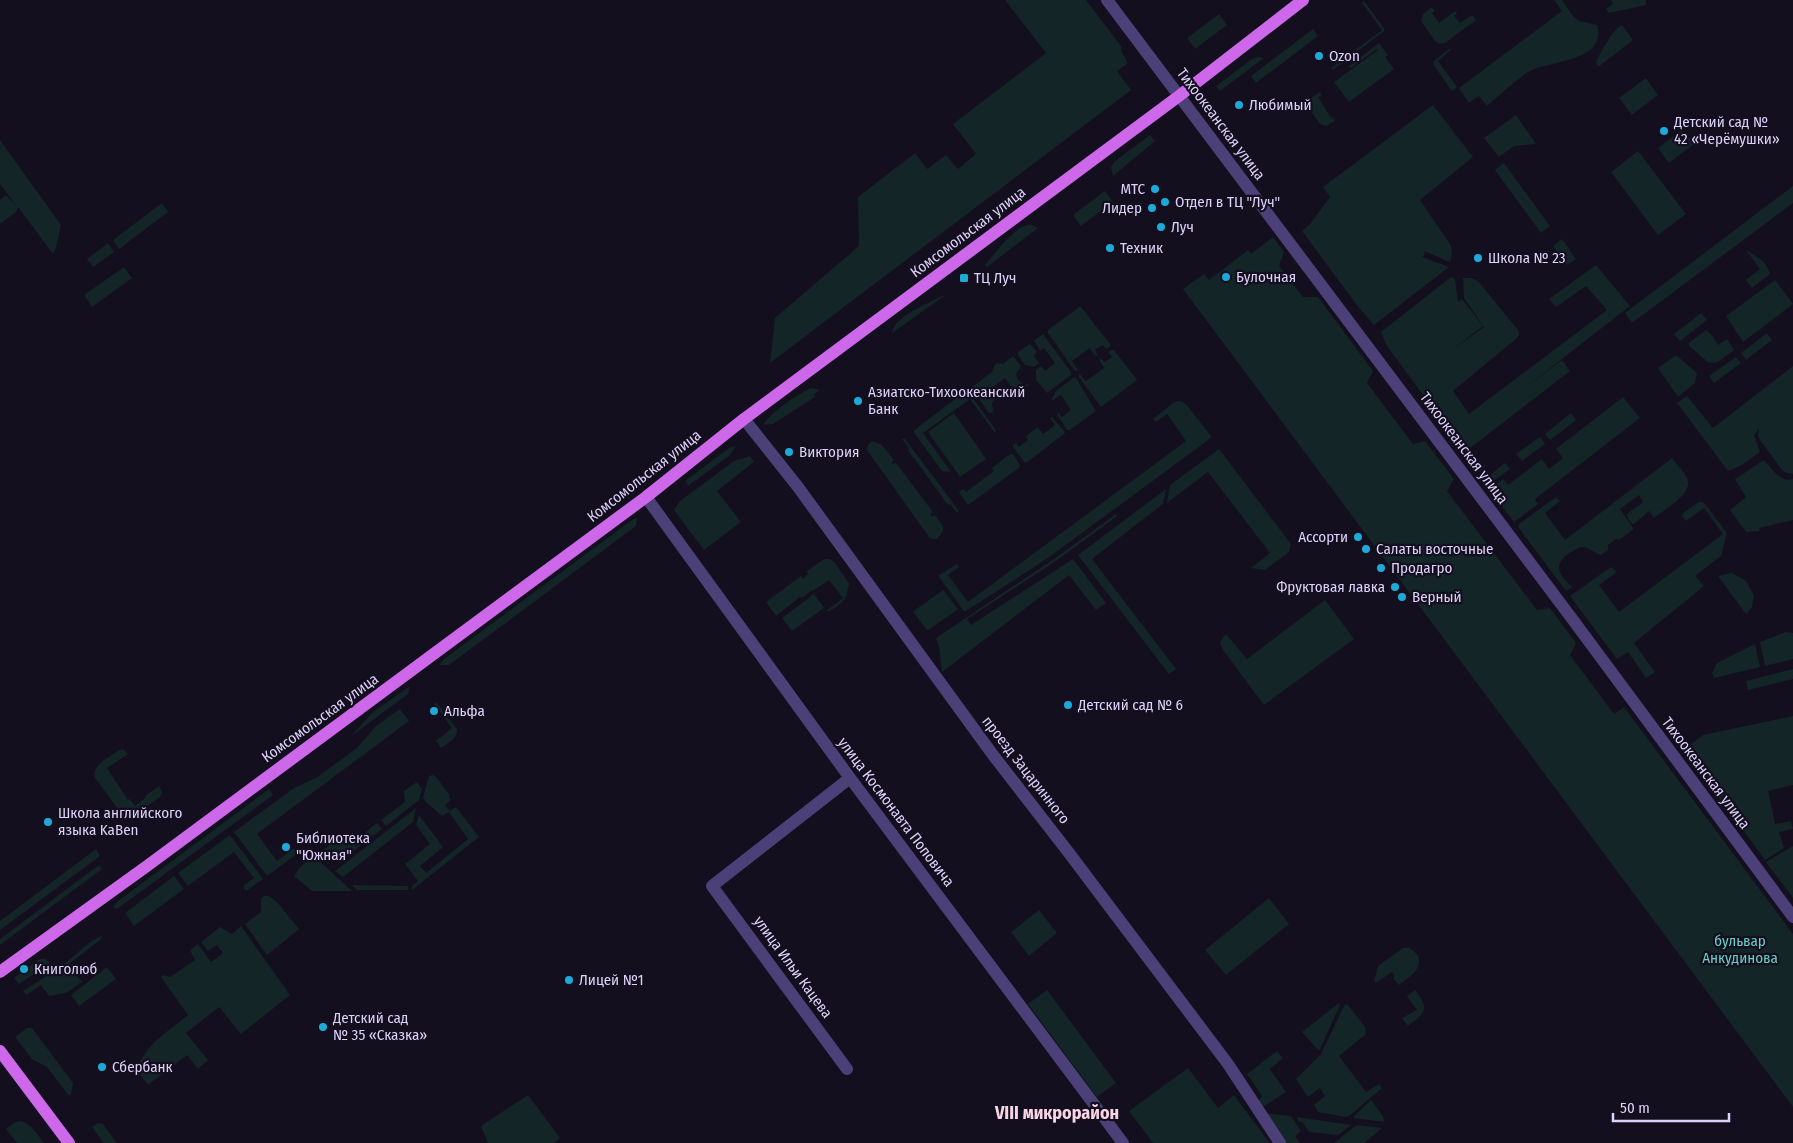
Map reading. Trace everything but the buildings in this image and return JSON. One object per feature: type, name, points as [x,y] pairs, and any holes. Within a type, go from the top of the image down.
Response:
[{"type":"main road","name":"Комсомольская улица","points":[[0,972],[147,866],[646,497],[744,419],[1179,96],[1303,0]]},
{"type":"main road","points":[[0,1051],[69,1143]]},
{"type":"street","name":"Тихоокеанская улица","points":[[1107,0],[1561,604],[1793,917]]},
{"type":"street","name":"проезд Зацаринного","points":[[744,419],[798,487],[993,755],[1228,1064],[1280,1143]]},
{"type":"street","name":"улица Космонавта Поповича","points":[[646,497],[850,778],[1123,1143]]},
{"type":"street","name":"улица Ильи Кацева","points":[[847,1069],[712,886],[850,778]]},
{"type":"green space","points":[[1005,0],[1086,0],[1121,46],[1122,53],[1128,63],[1117,71],[1131,90],[770,363],[775,318],[859,246],[858,197],[915,153],[927,169],[946,155],[958,169],[976,154],[953,124],[1046,53]]},
{"type":"green space","points":[[1554,0],[1562,0],[1573,16],[1579,21],[1597,25],[1598,37],[1594,46],[1576,57],[1532,70],[1487,106],[1479,96],[1469,103],[1459,88],[1562,11]]},
{"type":"green space","points":[[1611,0],[1646,0],[1646,5],[1609,13],[1606,9],[1613,4]]},
{"type":"green space","points":[[1364,1],[1384,28],[1384,31],[1333,70],[1331,68],[1382,30],[1362,3]]},
{"type":"green space","points":[[1432,7],[1435,11],[1432,13],[1439,23],[1455,11],[1457,14],[1454,16],[1460,23],[1472,15],[1476,20],[1445,43],[1439,44],[1421,21],[1423,14]]},
{"type":"green space","points":[[1219,14],[1227,25],[1195,49],[1187,38]]},
{"type":"green space","points":[[1622,25],[1633,40],[1598,67],[1596,62],[1604,47],[1614,31]]},
{"type":"green space","points":[[1313,29],[1318,36],[1256,83],[1251,76]]},
{"type":"green space","points":[[1379,43],[1388,55],[1385,57],[1394,69],[1349,102],[1334,82],[1378,50],[1351,68],[1349,66]]},
{"type":"green space","points":[[1450,48],[1451,50],[1438,61],[1457,87],[1452,91],[1433,64],[1435,60]]},
{"type":"green space","points":[[1264,58],[1220,91],[1216,86],[1252,59]]},
{"type":"green space","points":[[1646,78],[1658,95],[1632,115],[1619,98]]},
{"type":"green space","points":[[1320,92],[1322,95],[1318,97],[1331,118],[1333,117],[1335,121],[1326,126],[1320,124],[1309,108],[1311,98]]},
{"type":"green space","points":[[1433,105],[1473,157],[1420,200],[1450,244],[1451,253],[1450,262],[1424,251],[1425,254],[1422,257],[1449,267],[1374,325],[1359,308],[1302,231],[1310,224],[1330,197],[1323,187]]},
{"type":"green space","points":[[1516,115],[1536,144],[1514,146],[1499,157],[1484,138]]},
{"type":"green space","points":[[1683,129],[1694,144],[1669,163],[1658,148]]},
{"type":"green space","points":[[1150,135],[1155,141],[1113,176],[1111,167],[1115,161]]},
{"type":"green space","points":[[0,140],[61,225],[53,254],[18,207],[16,212],[0,224],[0,200],[6,195],[16,205],[0,184]]},
{"type":"green space","points":[[1638,151],[1686,214],[1658,235],[1611,172]]},
{"type":"green space","points":[[1504,163],[1550,226],[1541,233],[1495,170]]},
{"type":"green space","points":[[1793,186],[1793,203],[1632,323],[1625,313]]},
{"type":"green space","points":[[1105,191],[1113,202],[1081,226],[1073,215]]},
{"type":"green space","points":[[162,203],[168,212],[119,249],[113,240]]},
{"type":"green space","points":[[1030,224],[1038,228],[987,267],[985,265],[1011,236]]},
{"type":"green space","name":"бульвар Анкудинова","points":[[1273,237],[1284,252],[1279,266],[1303,297],[1318,297],[1373,371],[1367,383],[1413,444],[1425,441],[1454,479],[1447,491],[1537,610],[1550,608],[1576,643],[1570,655],[1614,714],[1624,707],[1793,934],[1793,1107],[1183,289],[1204,274],[1209,280],[1248,250],[1251,254]]},
{"type":"green space","points":[[1562,239],[1576,259],[1567,265],[1553,246]]},
{"type":"green space","points":[[108,243],[114,252],[93,267],[87,259]]},
{"type":"green space","points":[[1746,250],[1764,263],[1770,274],[1752,288],[1746,280],[1760,269]]},
{"type":"green space","points":[[1596,265],[1630,306],[1526,387],[1562,360],[1570,371],[1470,448],[1490,475],[1505,463],[1510,469],[1491,483],[1488,483],[1387,346],[1381,332],[1451,277],[1455,279],[1458,302],[1462,299],[1483,326],[1452,350],[1484,327],[1464,298],[1463,278],[1471,278],[1478,281],[1518,330],[1519,335],[1453,391],[1469,414],[1607,310],[1586,286],[1556,307],[1549,299]]},
{"type":"green space","points":[[124,267],[132,278],[92,307],[84,295]]},
{"type":"green space","points":[[1775,280],[1793,304],[1743,342],[1726,316]]},
{"type":"green space","points":[[947,294],[892,333],[894,327],[906,315]]},
{"type":"green space","points":[[1081,307],[1110,344],[1110,347],[1106,349],[1103,345],[1095,350],[1098,356],[1094,355],[1090,348],[1072,361],[1077,371],[1074,370],[1048,333],[1048,330]]},
{"type":"green space","points":[[1701,313],[1707,320],[1680,341],[1674,334]]},
{"type":"green space","points":[[1706,330],[1718,345],[1727,339],[1734,350],[1718,362],[1709,363],[1689,346],[1689,343]]},
{"type":"green space","points":[[1767,333],[1772,340],[1746,360],[1741,353]]},
{"type":"green space","points":[[1043,334],[1071,372],[1071,375],[1047,393],[1036,380],[1036,370],[1041,366],[1045,371],[1055,363],[1044,348],[1040,351],[1034,340]]},
{"type":"green space","points":[[1030,344],[1037,352],[1034,356],[1039,363],[1034,367],[1025,365],[1018,355],[1018,352]]},
{"type":"green space","points":[[1114,350],[1137,380],[1101,407],[1079,377],[1079,373],[1086,381],[1104,368],[1100,358],[1105,362],[1112,357],[1108,352]]},
{"type":"green space","points":[[1676,355],[1697,373],[1695,383],[1678,397],[1658,368]]},
{"type":"green space","points":[[1013,356],[1021,366],[1016,374],[1018,380],[1024,385],[1030,384],[1017,394],[1005,378],[990,389],[996,398],[992,403],[993,412],[989,413],[972,387],[992,372],[997,363],[1003,364]]},
{"type":"green space","points":[[1736,357],[1741,363],[1714,383],[1709,376]]},
{"type":"green space","points":[[1793,366],[1793,474],[1782,470],[1760,440],[1758,435],[1759,429],[1754,435],[1760,452],[1742,465],[1728,471],[1677,403],[1687,396],[1713,428]]},
{"type":"green space","points":[[1073,378],[1076,378],[1096,411],[1070,430],[1067,430],[1057,415],[1058,412],[1062,417],[1071,410],[1061,395],[1051,401],[1056,391]]},
{"type":"green space","points":[[812,388],[820,390],[814,394],[815,397],[773,424],[763,425],[771,415],[785,404]]},
{"type":"green space","points":[[967,390],[996,430],[995,433],[970,399],[923,433],[951,472],[942,471],[913,431]]},
{"type":"green space","points":[[1623,397],[1640,418],[1535,499],[1538,504],[1514,522],[1489,490],[1503,479],[1508,485],[1542,459],[1549,469],[1563,458],[1556,449]]},
{"type":"green space","points":[[1180,401],[1186,404],[1211,438],[1048,558],[964,611],[939,575],[957,564],[959,567],[948,575],[968,602],[1186,441],[1167,414],[1156,422],[1153,419],[1174,402]]},
{"type":"green space","points":[[954,413],[986,459],[960,477],[928,432]]},
{"type":"green space","points":[[1571,413],[1576,420],[1550,440],[1545,434]]},
{"type":"green space","points":[[1052,417],[1065,432],[1064,434],[1026,463],[1024,462],[1013,445],[1016,443],[1019,447],[1028,440],[1026,436],[1038,427],[1043,434],[1055,425],[1050,418]]},
{"type":"green space","points":[[1540,437],[1545,444],[1522,461],[1516,454]]},
{"type":"green space","points":[[902,439],[905,439],[959,511],[957,513],[950,504],[948,505]]},
{"type":"green space","points":[[872,441],[882,445],[894,460],[892,461],[893,464],[896,463],[933,512],[930,514],[932,517],[935,515],[943,526],[943,531],[937,539],[929,537],[867,450],[868,445]]},
{"type":"green space","points":[[736,446],[730,455],[688,486],[685,481],[729,448]]},
{"type":"green space","points":[[1219,449],[1291,544],[1289,552],[1265,570],[1251,568],[1270,553],[1208,472],[1167,503],[1170,485]]},
{"type":"green space","points":[[1010,454],[1013,454],[1020,467],[968,505],[959,492],[963,489],[966,492],[994,471],[992,468]]},
{"type":"green space","points":[[750,456],[754,462],[717,491],[741,522],[704,550],[674,510],[680,501],[734,461]]},
{"type":"green space","points":[[1672,458],[1687,478],[1688,486],[1685,492],[1676,502],[1654,518],[1649,511],[1634,524],[1626,515],[1643,502],[1639,495],[1620,509],[1633,530],[1608,545],[1608,550],[1601,555],[1582,547],[1565,556],[1559,565],[1559,569],[1563,578],[1572,587],[1566,591],[1518,527],[1519,524],[1556,497],[1560,501],[1545,513],[1565,540]]},
{"type":"green space","points":[[1764,460],[1781,477],[1789,480],[1793,479],[1793,520],[1759,528],[1760,531],[1746,532],[1730,510],[1746,497],[1735,479]]},
{"type":"green space","points":[[1166,489],[1163,504],[1092,559],[1176,669],[1169,674],[1078,555]]},
{"type":"green space","points":[[1699,502],[1703,502],[1706,505],[1727,533],[1721,556],[1695,576],[1704,586],[1634,643],[1655,672],[1646,678],[1628,652],[1617,659],[1570,596],[1611,567],[1617,572],[1599,585],[1619,612],[1723,534],[1704,508],[1686,521],[1682,516],[1683,513]]},
{"type":"green space","points":[[1116,514],[1117,516],[1056,561],[967,619],[971,625],[1073,559],[1106,603],[1096,610],[1069,575],[942,672],[939,646],[936,638],[1054,559]]},
{"type":"green space","points":[[637,518],[636,526],[449,665],[439,665],[444,659]]},
{"type":"green space","points":[[824,559],[830,559],[835,563],[848,582],[849,585],[845,599],[830,611],[826,611],[843,598],[829,580],[802,598],[800,597],[776,616],[766,602],[801,576],[804,579],[808,574],[807,571]]},
{"type":"green space","points":[[1732,573],[1746,581],[1754,596],[1752,607],[1746,614],[1718,576]]},
{"type":"green space","points":[[943,590],[958,609],[928,630],[914,611]]},
{"type":"green space","points":[[814,594],[824,608],[792,631],[782,618]]},
{"type":"green space","points":[[1325,600],[1354,639],[1264,705],[1223,650],[1220,642],[1226,634],[1247,659]]},
{"type":"green space","points":[[1786,632],[1793,633],[1793,659],[1765,666],[1760,642]]},
{"type":"green space","points":[[1755,644],[1760,667],[1714,678],[1712,673],[1717,663]]},
{"type":"green space","points":[[1793,669],[1793,679],[1748,690],[1746,681]]},
{"type":"green space","points":[[410,686],[408,694],[350,737],[373,712]]},
{"type":"green space","points":[[436,702],[457,729],[454,738],[441,748],[436,741],[452,728],[434,704]]},
{"type":"green space","points":[[400,709],[409,721],[257,834],[277,861],[294,848],[298,853],[267,876],[234,832],[294,788],[316,778],[357,748],[376,726]]},
{"type":"green space","points":[[1793,716],[1793,785],[1768,791],[1775,824],[1791,821],[1793,829],[1779,832],[1784,848],[1765,860],[1684,750],[1703,735]]},
{"type":"green space","points":[[123,749],[128,754],[107,768],[128,800],[130,799],[135,806],[159,786],[162,792],[160,797],[129,819],[124,817],[95,778],[98,765]]},
{"type":"green space","points":[[433,775],[450,796],[451,800],[445,805],[450,811],[456,807],[479,837],[412,890],[412,886],[418,881],[405,864],[430,844],[416,825],[419,815],[443,847],[420,866],[426,873],[468,839],[449,812],[442,816],[423,798],[429,776]]},
{"type":"green space","points":[[417,782],[422,789],[419,800],[386,826],[381,820],[405,802],[404,791]]},
{"type":"green space","points":[[269,789],[273,795],[117,909],[113,907],[118,901]]},
{"type":"green space","points":[[416,808],[413,822],[343,877],[335,871]]},
{"type":"green space","points":[[377,823],[382,829],[343,859],[339,854],[327,863],[317,854],[339,838],[349,845]]},
{"type":"green space","points":[[230,835],[263,879],[246,891],[243,886],[254,878],[234,852],[188,886],[178,873]]},
{"type":"green space","points":[[1793,846],[1793,898],[1766,862]]},
{"type":"green space","points":[[96,849],[100,856],[0,930],[0,921]]},
{"type":"green space","points":[[314,856],[352,891],[312,891],[294,876],[300,867]]},
{"type":"green space","points":[[99,865],[102,869],[0,945],[0,939]]},
{"type":"green space","points":[[174,876],[184,889],[134,926],[125,913]]},
{"type":"green space","points":[[352,885],[408,886],[408,890],[357,890]]},
{"type":"green space","points":[[264,896],[269,896],[277,902],[299,929],[267,955],[245,924],[261,912],[261,899]]},
{"type":"green space","points":[[1269,898],[1289,924],[1226,975],[1205,950]]},
{"type":"green space","points":[[1039,910],[1057,933],[1029,956],[1011,932]]},
{"type":"green space","points":[[241,926],[290,995],[241,1034],[219,1007],[186,1033],[208,1060],[198,1069],[187,1055],[148,1085],[137,1070],[141,1061],[158,1039],[188,1015],[161,977],[163,975],[170,977],[195,960],[190,950],[198,944],[211,962],[223,953],[217,945],[208,951],[201,942],[220,927],[232,934]]},
{"type":"green space","points":[[102,936],[100,940],[69,964],[82,982],[66,993],[49,996],[41,985],[26,995],[23,991],[59,968],[89,943]]},
{"type":"green space","points":[[1403,948],[1410,948],[1418,955],[1419,965],[1414,973],[1399,985],[1393,978],[1395,976],[1392,972],[1376,983],[1374,981],[1378,966]]},
{"type":"green space","points":[[39,959],[45,959],[50,963],[19,984],[14,978]]},
{"type":"green space","points":[[107,967],[116,979],[79,1006],[71,995]]},
{"type":"green space","points":[[1047,990],[1116,1083],[1097,1097],[1028,1004]]},
{"type":"green space","points":[[1415,990],[1423,1002],[1424,1010],[1408,1026],[1402,1018],[1417,1010],[1407,996]]},
{"type":"green space","points":[[1339,1003],[1340,1005],[1319,1051],[1302,1032]]},
{"type":"green space","points":[[1345,1004],[1348,1005],[1365,1027],[1366,1034],[1339,1056],[1366,1092],[1379,1084],[1381,1087],[1381,1089],[1346,1117],[1318,1112],[1314,1105],[1325,1096],[1320,1088],[1308,1097],[1296,1079],[1321,1054]]},
{"type":"green space","points":[[27,1028],[32,1028],[73,1083],[69,1096],[47,1067],[32,1059],[15,1037]]},
{"type":"green space","points":[[1277,1051],[1283,1058],[1270,1069],[1286,1092],[1263,1107],[1258,1102],[1262,1096],[1247,1074]]},
{"type":"green space","points":[[1188,1068],[1218,1108],[1234,1095],[1269,1142],[1153,1143],[1129,1111]]},
{"type":"green space","points":[[528,1095],[560,1138],[554,1143],[488,1143],[481,1126]]},
{"type":"green space","points":[[1371,1100],[1383,1116],[1384,1122],[1354,1118]]},
{"type":"green space","points":[[1264,1113],[1291,1116],[1301,1131],[1295,1136],[1300,1143],[1286,1143]]},
{"type":"green space","points":[[1297,1117],[1351,1125],[1338,1135],[1309,1132],[1302,1122],[1298,1121]]},
{"type":"green space","points":[[21,1121],[31,1127],[44,1143],[17,1143],[6,1129]]},
{"type":"green space","points":[[98,1123],[103,1124],[117,1143],[104,1143],[92,1127]]},
{"type":"green space","points":[[1357,1125],[1382,1128],[1364,1143],[1334,1143]]},
{"type":"place","name":"Ozon","points":[[1319,56]]},
{"type":"place","name":"Любимый","points":[[1239,105]]},
{"type":"place","name":"Детский сад № 42 «Черёмушки»","points":[[1664,131]]},
{"type":"place","name":"МТС","points":[[1155,189]]},
{"type":"place","name":"Отдел в ТЦ \"Луч\"","points":[[1165,202]]},
{"type":"place","name":"Лидер","points":[[1152,208]]},
{"type":"place","name":"Луч","points":[[1161,227]]},
{"type":"place","name":"Техник","points":[[1110,248]]},
{"type":"place","name":"Школа № 23","points":[[1478,258]]},
{"type":"place","name":"Булочная","points":[[1226,277]]},
{"type":"place","name":"ТЦ Луч","points":[[964,278]]},
{"type":"place","name":"Азиатско-Тихоокеанский Банк","points":[[858,401]]},
{"type":"place","name":"Виктория","points":[[789,452]]},
{"type":"place","name":"Ассорти","points":[[1358,537]]},
{"type":"place","name":"Салаты восточные","points":[[1366,549]]},
{"type":"place","name":"Продагро","points":[[1381,568]]},
{"type":"place","name":"Фруктовая лавка","points":[[1395,587]]},
{"type":"place","name":"Верный","points":[[1402,597]]},
{"type":"place","name":"Детский сад № 6","points":[[1068,705]]},
{"type":"place","name":"Альфа","points":[[434,711]]},
{"type":"place","name":"Школа английского языка KaBen","points":[[48,822]]},
{"type":"place","name":"Библиотека \"Южная\"","points":[[286,847]]},
{"type":"place","name":"Книголюб","points":[[24,969]]},
{"type":"place","name":"Лицей №1","points":[[569,980]]},
{"type":"place","name":"Детский сад № 35 «Сказка»","points":[[323,1027]]},
{"type":"place","name":"Сбербанк","points":[[102,1067]]},
{"type":"district","name":"VIII микрорайон","points":[[1057,1113]]}]
